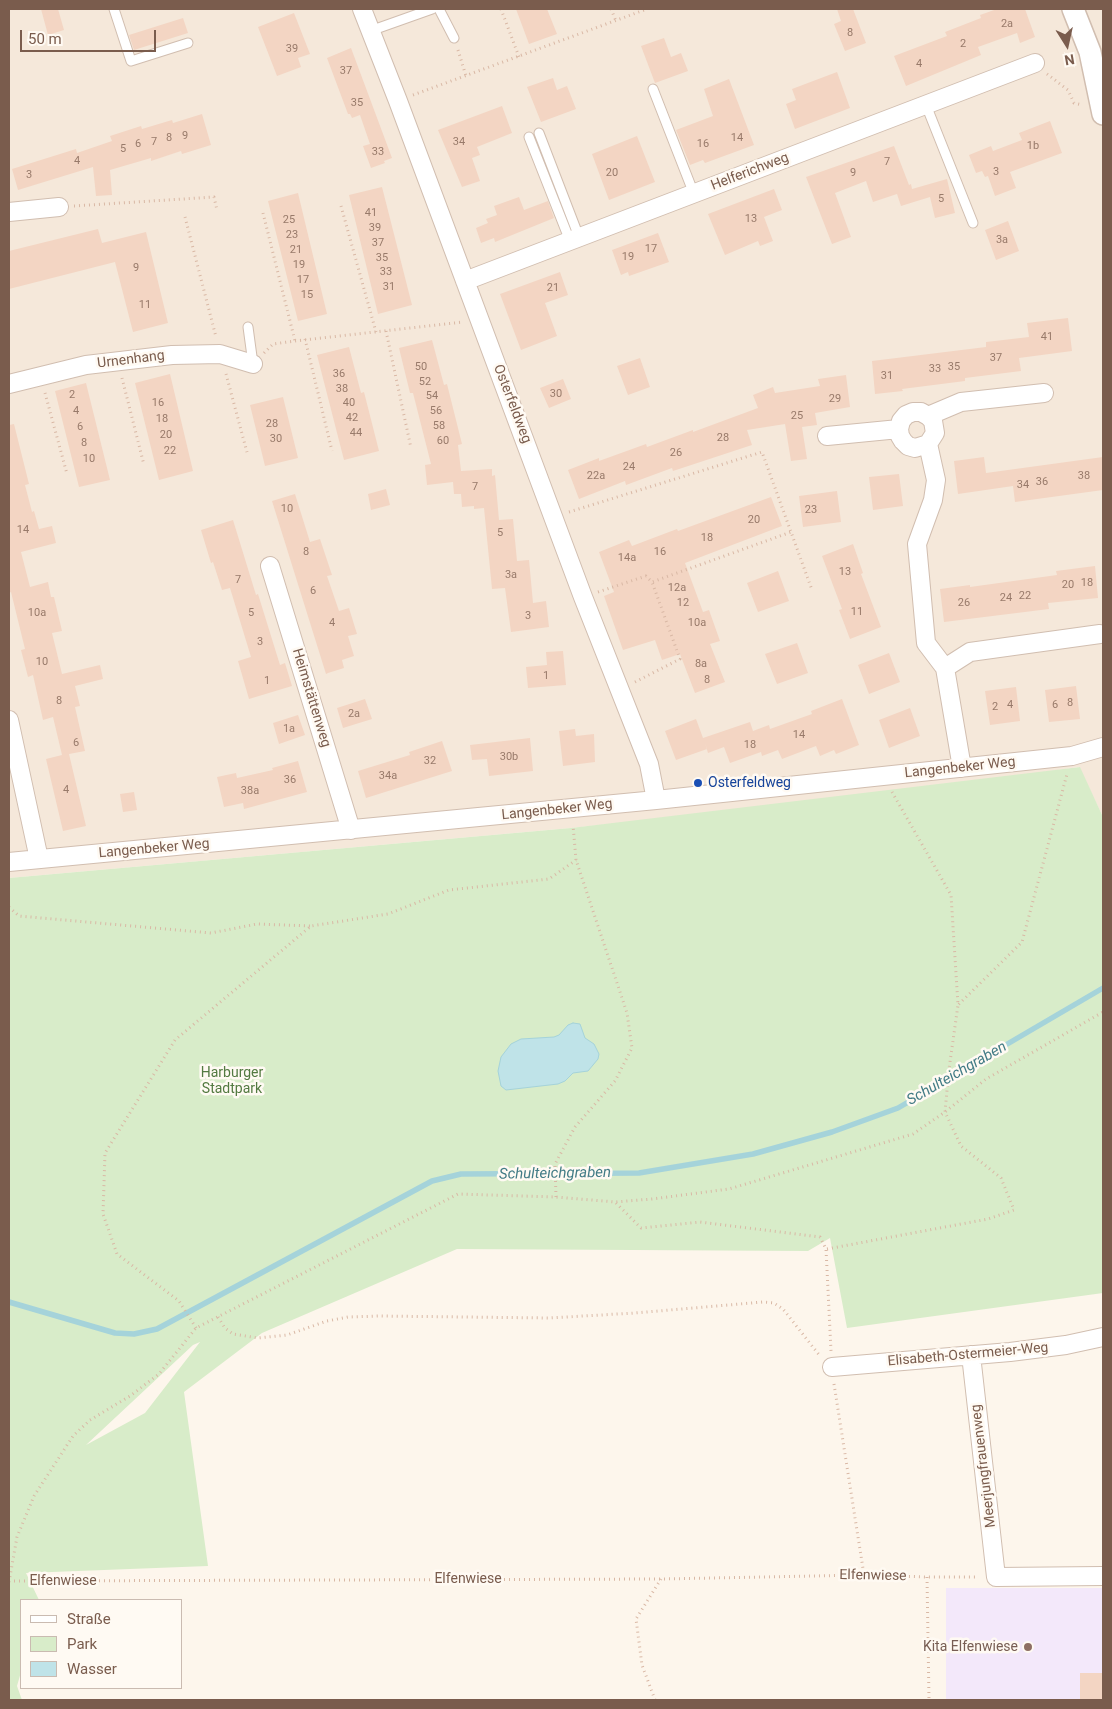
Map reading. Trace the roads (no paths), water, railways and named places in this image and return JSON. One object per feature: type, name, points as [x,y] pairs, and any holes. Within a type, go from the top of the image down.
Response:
[{"type":"street","name":"Osterfeldweg","points":[[362,9],[649,764],[656,800]]},
{"type":"street","points":[[1074,9],[1100,77],[1094,110]]},
{"type":"street","name":"Helferichweg","points":[[465,281],[1036,63]]},
{"type":"street","points":[[9,212],[58,207]]},
{"type":"street","name":"Urnenhang","points":[[9,384],[86,365],[172,355],[220,354],[253,364]]},
{"type":"street","points":[[928,416],[961,402],[1044,393]]},
{"type":"street","points":[[913,412],[921,412],[933,420],[935,433],[928,444],[915,448],[903,442],[899,429],[901,421],[906,415],[913,412]]},
{"type":"street","points":[[827,436],[899,429]]},
{"type":"street","points":[[928,444],[936,480],[933,500],[917,544],[926,642],[944,668],[962,768]]},
{"type":"street","name":"Heimstättenweg","points":[[270,566],[351,830]]},
{"type":"street","points":[[944,668],[970,652],[1100,634]]},
{"type":"street","points":[[9,720],[39,859]]},
{"type":"street","name":"Langenbeker Weg","points":[[9,862],[656,800],[962,768],[1072,756],[1103,747]]},
{"type":"street","name":"Elisabeth-Ostermeier-Weg","points":[[832,1367],[1066,1345],[1103,1337]]},
{"type":"street","name":"Meerjungfrauenweg","points":[[971,1355],[996,1577],[1103,1576]]},
{"type":"lane","points":[[114,9],[131,60],[188,43]]},
{"type":"lane","points":[[370,31],[432,9]]},
{"type":"lane","points":[[439,9],[454,38]]},
{"type":"lane","points":[[653,89],[694,194]]},
{"type":"lane","points":[[926,105],[973,223]]},
{"type":"lane","points":[[539,133],[575,239]]},
{"type":"lane","points":[[529,137],[575,239]]},
{"type":"lane","points":[[248,327],[253,364]]},
{"type":"water","points":[[573,1023],[580,1024],[585,1038],[594,1044],[599,1054],[598,1059],[588,1071],[573,1073],[565,1081],[558,1084],[506,1090],[501,1086],[498,1071],[501,1057],[511,1044],[521,1039],[554,1037]]},
{"type":"waterway","name":"Schulteichgraben","points":[[9,1302],[115,1333],[134,1334],[157,1329],[432,1181],[461,1174],[639,1173],[753,1154],[832,1132],[898,1108],[1103,988]]},
{"type":"place","name":"Osterfeldweg","points":[[698,783]]},
{"type":"place","name":"Kita Elfenwiese","points":[[1028,1647]]},
{"type":"park label","name":"Harburger Stadtpark","points":[[232,1082]]}]
